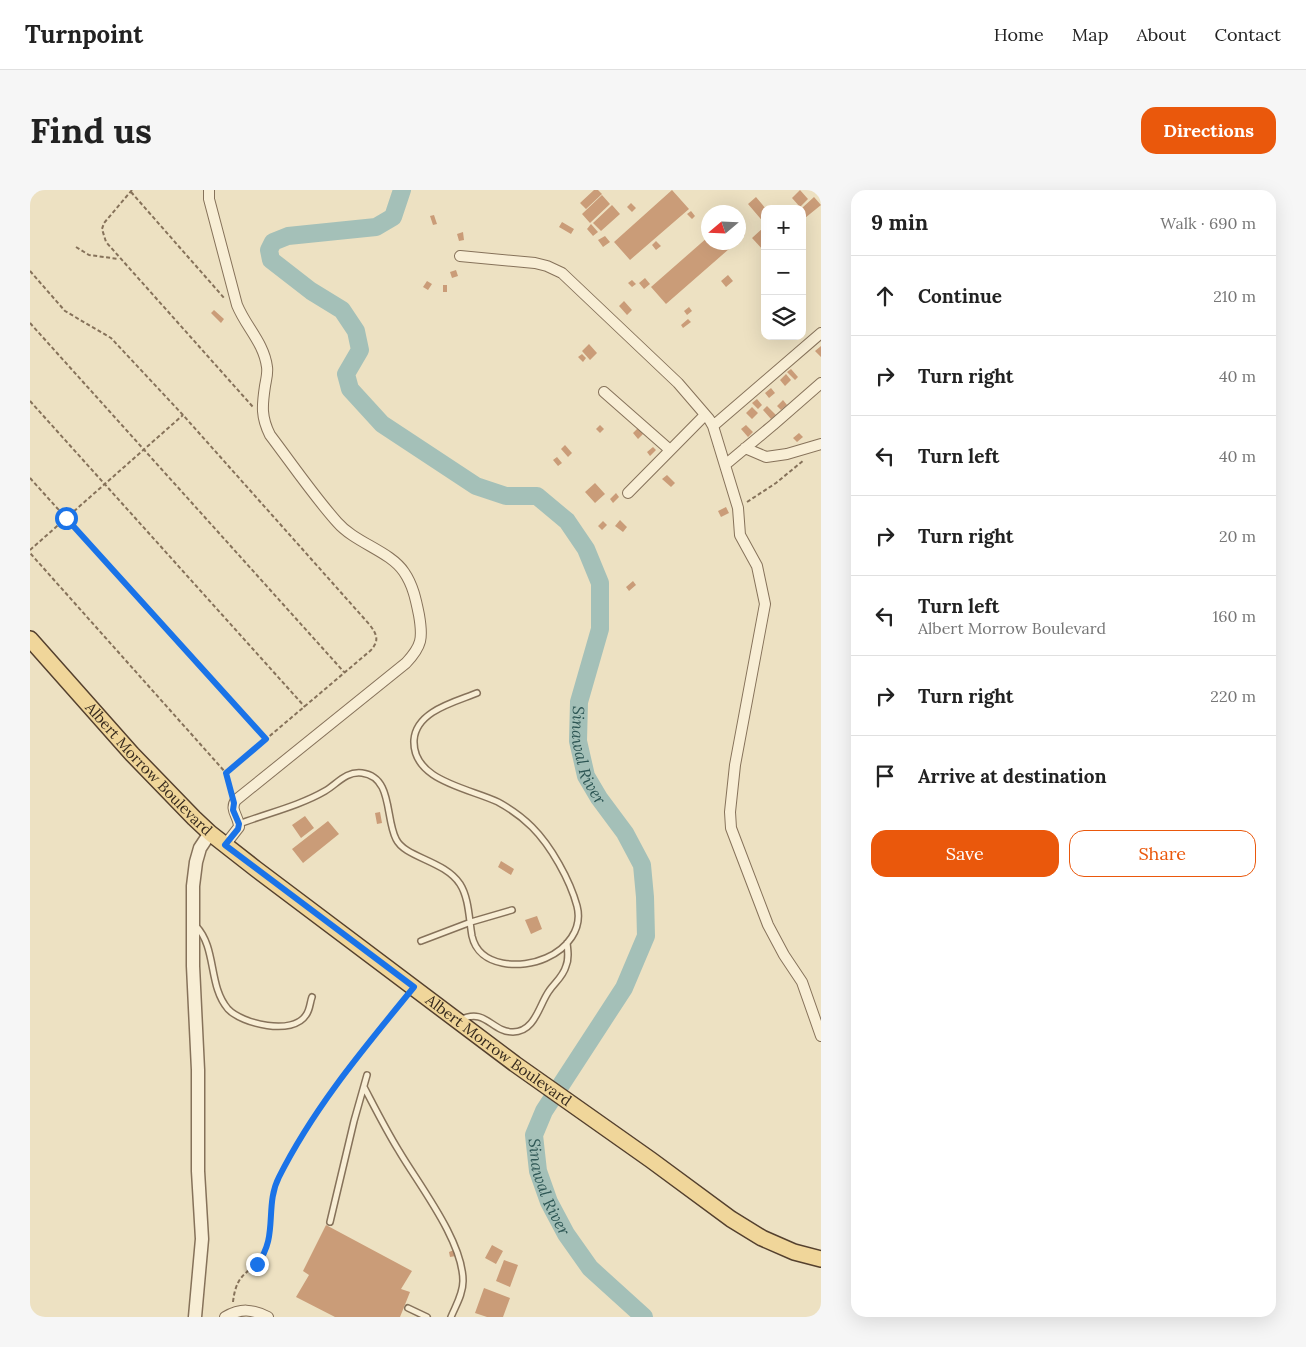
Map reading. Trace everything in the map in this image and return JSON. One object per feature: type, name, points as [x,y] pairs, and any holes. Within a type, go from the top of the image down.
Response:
[{"type":"main road","name":"Albert Morrow Boulevard","points":[[30,639],[132,754],[210,833],[225,845],[515,1064],[731,1219],[762,1238],[794,1252],[821,1259]]},
{"type":"street","points":[[209,190],[209,199],[237,305],[265,355],[268,369],[262,410],[263,422],[270,435],[338,523],[355,538],[395,562],[404,571],[416,597],[421,623],[421,638],[417,651],[406,663],[234,803],[233,810],[239,824],[238,829],[225,845]]},
{"type":"street","points":[[460,256],[535,263],[562,273],[678,383],[713,426],[738,508],[740,535],[757,566],[765,604],[735,766],[730,812],[731,828],[768,925],[784,955],[802,982],[821,1036]]},
{"type":"street","points":[[713,426],[821,334]]},
{"type":"street","points":[[725,464],[821,383]]},
{"type":"street","points":[[604,392],[670,450]]},
{"type":"street","points":[[628,493],[705,415]]},
{"type":"street","points":[[745,448],[766,458],[821,444]]},
{"type":"street","points":[[195,1317],[202,1239],[198,1171],[198,1070],[193,886],[200,848],[210,833]]},
{"type":"street","points":[[228,1315],[241,1310],[251,1310],[268,1317]]},
{"type":"lane","points":[[239,824],[326,791],[340,780],[352,774],[369,775],[380,784],[385,793],[396,841],[412,853],[450,872],[461,885],[471,922],[472,937],[476,947],[484,956],[500,963],[512,964],[544,959],[555,954],[568,943],[576,932],[580,916],[566,878],[550,850],[532,827],[500,803],[432,776],[421,766],[414,752],[414,737],[419,725],[431,713],[477,693]]},
{"type":"lane","points":[[421,941],[471,922],[512,910]]},
{"type":"lane","points":[[193,924],[205,942],[219,993],[228,1009],[242,1018],[258,1024],[282,1026],[294,1024],[307,1015],[312,997]]},
{"type":"lane","points":[[458,1021],[475,1016],[484,1018],[504,1031],[514,1032],[525,1028],[535,1019],[545,996],[560,978],[566,967],[568,943]]},
{"type":"lane","points":[[330,1222],[367,1075]]},
{"type":"lane","points":[[364,1087],[378,1116],[454,1244],[463,1279],[462,1292],[451,1317]]},
{"type":"lane","points":[[408,1308],[427,1317]]},
{"type":"path","points":[[227,302],[132,191],[111,213],[102,229],[106,242],[119,259],[250,404],[263,422]]},
{"type":"path","points":[[76,246],[89,255],[119,259]]},
{"type":"path","points":[[30,271],[65,310],[111,338],[183,415],[374,631],[377,640],[375,646],[226,773]]},
{"type":"path","points":[[30,323],[345,673]]},
{"type":"path","points":[[30,400],[305,707]]},
{"type":"path","points":[[183,415],[30,551],[226,773],[234,803]]},
{"type":"path","points":[[738,508],[776,483],[806,458]]},
{"type":"path","points":[[30,478],[266,739]]},
{"type":"path","points":[[228,1315],[235,1288],[240,1278],[262,1257],[269,1242],[273,1194],[283,1170],[328,1094],[414,987]]},
{"type":"building","points":[[594,190],[598,190],[602,194],[586,209],[580,203]]},
{"type":"building","points":[[672,190],[689,209],[630,260],[614,242]]},
{"type":"building","points":[[800,190],[808,199],[802,205],[798,205],[792,198]]},
{"type":"building","points":[[602,195],[610,204],[590,223],[582,214]]},
{"type":"building","points":[[756,197],[763,205],[761,205],[761,219],[748,204]]},
{"type":"building","points":[[814,197],[821,205],[806,217],[805,205]]},
{"type":"building","points":[[631,203],[636,208],[632,212],[627,207]]},
{"type":"building","points":[[612,205],[620,214],[601,231],[593,223]]},
{"type":"building","points":[[691,211],[695,216],[692,219],[687,214]]},
{"type":"building","points":[[434,215],[437,224],[433,225],[430,216]]},
{"type":"building","points":[[562,222],[574,229],[571,234],[559,227]]},
{"type":"building","points":[[591,224],[598,232],[593,236],[587,229]]},
{"type":"building","points":[[761,230],[761,248],[752,238]]},
{"type":"building","points":[[463,232],[464,240],[459,241],[457,234]]},
{"type":"building","points":[[605,236],[610,242],[603,247],[598,240]]},
{"type":"building","points":[[656,241],[661,246],[656,250],[652,245]]},
{"type":"building","points":[[701,243],[701,250],[728,250],[666,304],[651,287]]},
{"type":"building","points":[[456,270],[458,276],[452,278],[450,272]]},
{"type":"building","points":[[728,275],[733,281],[726,287],[721,281]]},
{"type":"building","points":[[645,278],[650,284],[644,289],[639,283]]},
{"type":"building","points":[[632,280],[636,284],[632,287],[628,283]]},
{"type":"building","points":[[427,281],[432,284],[428,290],[423,287]]},
{"type":"building","points":[[443,285],[447,285],[447,292],[443,292]]},
{"type":"building","points":[[624,301],[632,310],[627,315],[619,306]]},
{"type":"building","points":[[689,307],[692,311],[687,315],[684,311]]},
{"type":"building","points":[[214,310],[224,319],[221,323],[211,313]]},
{"type":"building","points":[[688,319],[691,322],[683,328],[681,325]]},
{"type":"building","points":[[589,344],[597,353],[590,360],[582,351]]},
{"type":"building","points":[[821,346],[821,357],[815,351]]},
{"type":"building","points":[[582,354],[586,358],[583,362],[578,357]]},
{"type":"building","points":[[791,369],[798,377],[795,380],[787,372]]},
{"type":"building","points":[[786,374],[791,380],[785,386],[780,380]]},
{"type":"building","points":[[771,388],[775,393],[769,398],[765,393]]},
{"type":"building","points":[[757,399],[762,405],[758,409],[752,403]]},
{"type":"building","points":[[783,400],[787,405],[781,410],[777,406]]},
{"type":"building","points":[[767,406],[776,415],[771,419],[763,410]]},
{"type":"building","points":[[752,407],[758,413],[752,419],[746,413]]},
{"type":"building","points":[[600,425],[604,429],[600,433],[596,429]]},
{"type":"building","points":[[746,425],[753,432],[748,437],[741,429]]},
{"type":"building","points":[[638,428],[643,434],[638,439],[633,433]]},
{"type":"building","points":[[799,433],[803,437],[797,442],[793,438]]},
{"type":"building","points":[[565,445],[572,453],[568,457],[561,449]]},
{"type":"building","points":[[653,447],[656,450],[650,456],[647,452]]},
{"type":"building","points":[[557,457],[562,463],[558,466],[553,460]]},
{"type":"building","points":[[667,475],[675,483],[671,487],[662,479]]},
{"type":"building","points":[[595,483],[605,494],[595,503],[585,492]]},
{"type":"building","points":[[616,493],[619,497],[613,503],[610,499]]},
{"type":"building","points":[[726,507],[729,513],[721,517],[718,511]]},
{"type":"building","points":[[620,520],[627,527],[623,532],[615,526]]},
{"type":"building","points":[[603,521],[607,525],[602,530],[598,526]]},
{"type":"building","points":[[633,581],[636,585],[629,591],[626,587]]},
{"type":"building","points":[[380,812],[382,823],[377,824],[375,813]]},
{"type":"building","points":[[305,816],[314,828],[301,838],[292,825]]},
{"type":"building","points":[[328,821],[339,834],[303,863],[292,849]]},
{"type":"building","points":[[501,861],[514,869],[511,875],[498,867]]},
{"type":"building","points":[[537,916],[542,929],[531,934],[525,920]]},
{"type":"building","points":[[326,1225],[412,1271],[401,1289],[410,1292],[400,1317],[335,1317],[296,1297],[309,1275],[303,1271]]},
{"type":"building","points":[[492,1245],[503,1251],[496,1264],[485,1258]]},
{"type":"building","points":[[454,1250],[456,1256],[450,1257],[449,1252]]},
{"type":"building","points":[[504,1260],[518,1265],[510,1287],[496,1281]]},
{"type":"building","points":[[484,1288],[510,1298],[503,1317],[487,1317],[475,1313]]},
{"type":"waterway","name":"Sinawal River","points":[[402,190],[393,217],[376,227],[288,236],[273,242],[269,250],[271,260],[311,291],[342,310],[356,331],[360,350],[346,374],[350,389],[382,424],[476,486],[506,496],[537,496],[567,521],[586,549],[600,583],[600,629],[579,702],[578,741],[586,776],[599,798],[625,833],[642,865],[646,936],[624,988],[544,1111],[534,1135],[538,1171],[549,1202],[566,1234],[590,1268],[644,1317]]},
{"type":"route","points":[[66,518],[266,739],[226,773],[234,803],[233,810],[239,827],[225,845],[414,987],[328,1094],[278,1178],[273,1194],[269,1242],[257,1264]]}]
